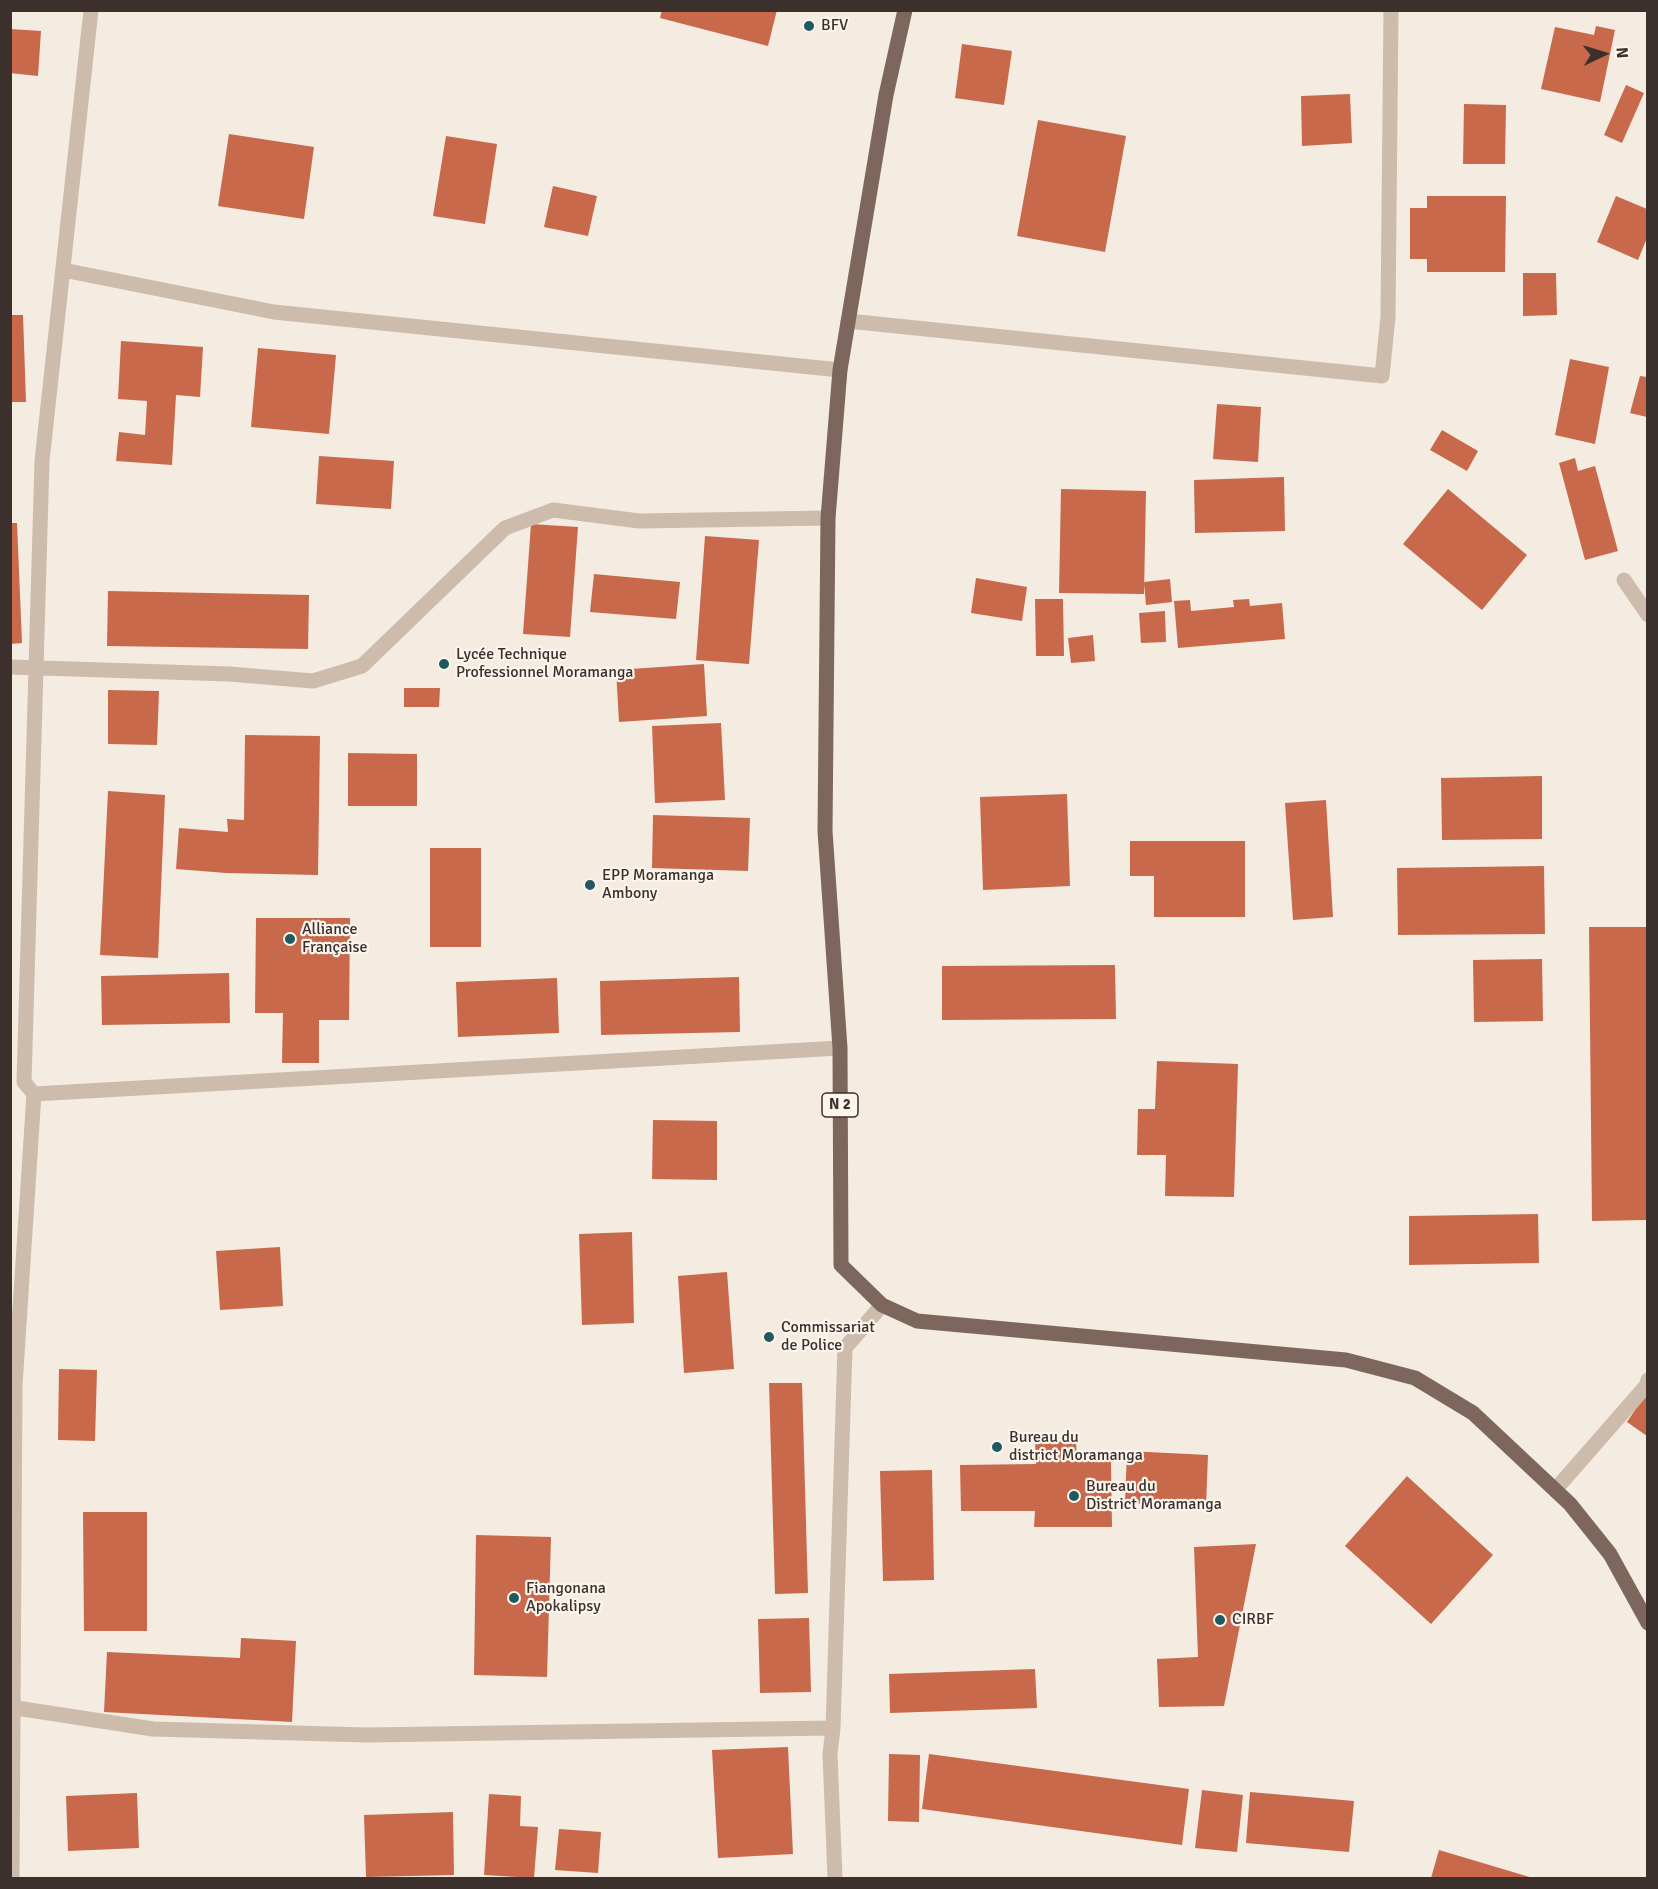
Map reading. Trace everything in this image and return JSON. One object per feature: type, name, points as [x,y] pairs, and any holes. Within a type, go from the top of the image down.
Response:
[{"type":"main road","name":"N 2","points":[[905,10],[886,95],[840,370],[828,518],[825,831],[840,1048],[841,1266],[882,1305],[917,1321],[1346,1360],[1415,1378],[1473,1413],[1570,1504],[1610,1554],[1647,1623]]},
{"type":"street","points":[[12,1878],[15,1385],[42,460],[91,10]]},
{"type":"street","points":[[848,321],[1382,376],[1388,317],[1391,10]]},
{"type":"street","points":[[63,270],[274,312],[840,370]]},
{"type":"street","points":[[10,666],[229,674],[313,681],[362,666],[505,528],[553,510],[639,521],[828,518]]},
{"type":"street","points":[[1624,580],[1647,615]]},
{"type":"street","points":[[23,1085],[840,1048]]},
{"type":"street","points":[[835,1878],[830,1754],[833,1728],[845,1348],[882,1305]]},
{"type":"street","points":[[1555,1490],[1646,1386],[1647,1380]]},
{"type":"street","points":[[12,1707],[153,1729],[355,1735],[833,1728]]},
{"type":"building","points":[[662,10],[777,10],[768,46],[660,18]]},
{"type":"building","points":[[1596,26],[1615,30],[1600,102],[1541,89],[1555,27],[1594,35]]},
{"type":"building","points":[[10,29],[41,31],[38,76],[10,73]]},
{"type":"building","points":[[962,44],[1012,51],[1004,105],[955,98]]},
{"type":"building","points":[[1626,85],[1644,93],[1622,143],[1604,135]]},
{"type":"building","points":[[1350,94],[1352,143],[1302,146],[1301,96]]},
{"type":"building","points":[[1464,104],[1506,105],[1505,164],[1463,164]]},
{"type":"building","points":[[1038,120],[1126,136],[1105,252],[1017,236]]},
{"type":"building","points":[[229,134],[314,147],[304,219],[218,206]]},
{"type":"building","points":[[446,136],[497,144],[485,224],[433,216]]},
{"type":"building","points":[[553,186],[597,196],[588,236],[544,227]]},
{"type":"building","points":[[1427,196],[1506,196],[1505,272],[1427,272],[1427,259],[1410,259],[1410,208],[1427,208]]},
{"type":"building","points":[[1616,196],[1647,209],[1647,238],[1638,260],[1597,242]]},
{"type":"building","points":[[1523,273],[1556,273],[1557,315],[1523,316]]},
{"type":"building","points":[[10,315],[23,315],[26,402],[10,402]]},
{"type":"building","points":[[121,341],[203,347],[200,397],[176,395],[172,465],[116,461],[119,432],[145,435],[147,401],[118,399]]},
{"type":"building","points":[[258,348],[336,355],[329,434],[251,427]]},
{"type":"building","points":[[1570,359],[1609,367],[1595,444],[1555,435]]},
{"type":"building","points":[[1640,376],[1647,377],[1647,417],[1630,413]]},
{"type":"building","points":[[1217,404],[1261,407],[1258,462],[1213,459]]},
{"type":"building","points":[[1442,430],[1478,451],[1467,471],[1430,450]]},
{"type":"building","points":[[319,456],[394,461],[391,509],[316,504]]},
{"type":"building","points":[[1575,458],[1578,471],[1595,466],[1618,551],[1585,560],[1559,463]]},
{"type":"building","points":[[1284,477],[1285,531],[1195,533],[1194,480]]},
{"type":"building","points":[[1061,489],[1146,491],[1144,594],[1059,593]]},
{"type":"building","points":[[1448,489],[1527,555],[1482,610],[1403,544]]},
{"type":"building","points":[[10,523],[17,523],[22,643],[10,644]]},
{"type":"building","points":[[531,524],[578,527],[570,637],[523,634]]},
{"type":"building","points":[[705,536],[759,540],[749,664],[696,660]]},
{"type":"building","points":[[594,574],[680,582],[676,619],[590,612]]},
{"type":"building","points":[[976,578],[1027,587],[1022,621],[971,613]]},
{"type":"building","points":[[1170,579],[1172,602],[1146,605],[1144,582]]},
{"type":"building","points":[[108,591],[309,595],[308,649],[107,646]]},
{"type":"building","points":[[1035,599],[1063,599],[1064,656],[1036,656]]},
{"type":"building","points":[[1249,599],[1250,606],[1282,603],[1285,639],[1178,648],[1174,601],[1190,600],[1191,611],[1234,607],[1233,600]]},
{"type":"building","points":[[1165,611],[1166,642],[1141,643],[1139,613]]},
{"type":"building","points":[[1093,635],[1095,661],[1071,663],[1068,638]]},
{"type":"building","points":[[704,664],[707,716],[619,722],[616,670]]},
{"type":"building","points":[[404,688],[440,688],[439,707],[404,707]]},
{"type":"building","points":[[108,690],[159,691],[157,745],[108,744]]},
{"type":"building","points":[[721,723],[725,800],[655,803],[652,726]]},
{"type":"building","points":[[245,735],[320,736],[318,875],[226,873],[176,869],[179,828],[228,832],[227,819],[244,820]]},
{"type":"building","points":[[348,753],[417,754],[417,806],[348,806]]},
{"type":"building","points":[[1542,776],[1542,839],[1442,840],[1441,778]]},
{"type":"building","points":[[108,791],[165,795],[158,958],[100,955]]},
{"type":"building","points":[[1067,794],[1070,886],[983,890],[980,797]]},
{"type":"building","points":[[1326,800],[1333,917],[1293,920],[1285,803]]},
{"type":"building","points":[[653,815],[750,818],[748,871],[652,868]]},
{"type":"building","points":[[1130,841],[1245,841],[1245,917],[1154,917],[1154,876],[1130,876]]},
{"type":"building","points":[[430,848],[481,848],[481,947],[430,947]]},
{"type":"building","points":[[1544,866],[1545,934],[1398,935],[1397,868]]},
{"type":"building","points":[[256,918],[350,918],[349,1020],[319,1020],[319,1063],[282,1063],[283,1013],[255,1013]]},
{"type":"building","points":[[1589,927],[1647,927],[1647,1220],[1592,1221]]},
{"type":"building","points":[[1542,959],[1543,1021],[1474,1022],[1473,960]]},
{"type":"building","points":[[1115,965],[1116,1019],[942,1020],[942,966]]},
{"type":"building","points":[[229,973],[230,1023],[102,1025],[101,976]]},
{"type":"building","points":[[739,977],[740,1032],[601,1035],[600,981]]},
{"type":"building","points":[[557,978],[559,1033],[458,1037],[456,982]]},
{"type":"building","points":[[1157,1061],[1238,1064],[1234,1197],[1165,1196],[1166,1155],[1137,1155],[1138,1109],[1155,1109]]},
{"type":"building","points":[[653,1120],[717,1121],[717,1180],[652,1179]]},
{"type":"building","points":[[1538,1214],[1539,1263],[1409,1265],[1409,1216]]},
{"type":"building","points":[[632,1232],[634,1323],[582,1325],[579,1234]]},
{"type":"building","points":[[280,1247],[283,1306],[220,1310],[216,1251]]},
{"type":"building","points":[[727,1272],[734,1369],[684,1373],[678,1276]]},
{"type":"building","points":[[59,1369],[97,1370],[95,1441],[58,1440]]},
{"type":"building","points":[[769,1383],[802,1383],[808,1593],[775,1594]]},
{"type":"building","points":[[1647,1392],[1647,1436],[1627,1422]]},
{"type":"building","points":[[1076,1441],[1077,1461],[1111,1461],[1112,1527],[1034,1527],[1035,1511],[961,1511],[960,1465],[1036,1464],[1035,1442]]},
{"type":"building","points":[[1127,1451],[1208,1455],[1206,1506],[1125,1503]]},
{"type":"building","points":[[932,1470],[934,1580],[883,1581],[880,1471]]},
{"type":"building","points":[[1407,1476],[1493,1555],[1431,1624],[1345,1546]]},
{"type":"building","points":[[83,1512],[147,1512],[147,1631],[84,1631]]},
{"type":"building","points":[[476,1535],[551,1537],[547,1677],[474,1675]]},
{"type":"building","points":[[1256,1544],[1224,1706],[1159,1707],[1157,1659],[1198,1657],[1194,1547]]},
{"type":"building","points":[[809,1618],[811,1692],[760,1693],[758,1619]]},
{"type":"building","points":[[241,1638],[296,1641],[292,1722],[104,1712],[107,1652],[240,1658]]},
{"type":"building","points":[[1035,1669],[1037,1708],[890,1713],[889,1674]]},
{"type":"building","points":[[788,1747],[793,1854],[718,1858],[712,1750]]},
{"type":"building","points":[[889,1754],[920,1755],[919,1822],[888,1821]]},
{"type":"building","points":[[929,1754],[1189,1789],[1182,1845],[922,1809]]},
{"type":"building","points":[[1202,1790],[1243,1795],[1237,1852],[1195,1848]]},
{"type":"building","points":[[1250,1792],[1354,1801],[1349,1852],[1246,1843]]},
{"type":"building","points":[[137,1793],[139,1848],[68,1851],[66,1796]]},
{"type":"building","points":[[489,1794],[521,1796],[520,1826],[538,1827],[534,1878],[484,1875]]},
{"type":"building","points":[[453,1812],[454,1875],[366,1877],[364,1815]]},
{"type":"building","points":[[559,1829],[601,1832],[598,1873],[555,1870]]},
{"type":"building","points":[[1439,1850],[1533,1878],[1431,1878]]},
{"type":"place","name":"BFV","points":[[809,26]]},
{"type":"place","name":"Lycée Technique Professionnel Moramanga","points":[[444,664]]},
{"type":"place","name":"EPP Moramanga Ambony","points":[[590,885]]},
{"type":"place","name":"Alliance Française","points":[[290,939]]},
{"type":"place","name":"Commissariat de Police","points":[[769,1337]]},
{"type":"place","name":"Bureau du district Moramanga","points":[[997,1447]]},
{"type":"place","name":"Bureau du District Moramanga","points":[[1074,1496]]},
{"type":"place","name":"Fiangonana Apokalipsy","points":[[514,1598]]},
{"type":"place","name":"CIRBF","points":[[1220,1620]]}]
